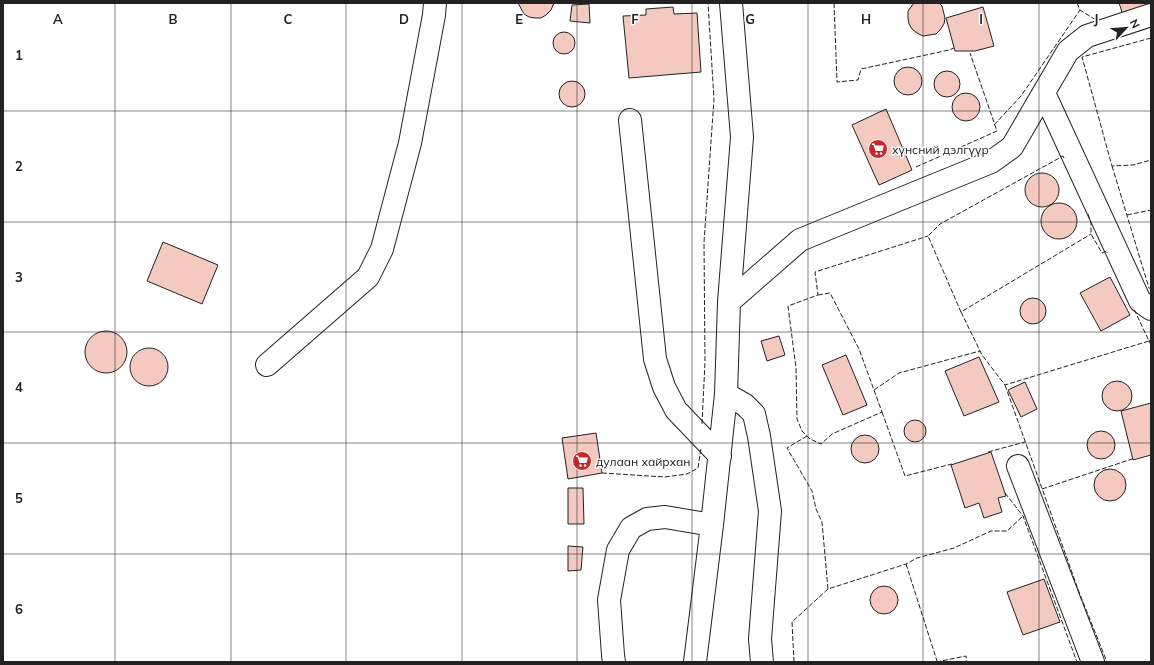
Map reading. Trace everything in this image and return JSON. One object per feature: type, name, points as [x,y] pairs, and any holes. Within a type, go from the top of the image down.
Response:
[{"type":"street","points":[[266,365],[368,276],[382,249],[410,143],[435,3]]},
{"type":"street","points":[[695,662],[726,394],[729,302],[742,137],[730,3]]},
{"type":"street","points":[[729,302],[800,240],[991,162],[1012,147],[1068,51],[1087,36],[1151,15]]},
{"type":"street","points":[[1044,92],[1140,301],[1151,309]]},
{"type":"street","points":[[630,120],[655,358],[664,387],[676,410],[720,456]]},
{"type":"street","points":[[726,394],[745,405],[754,414],[759,436],[770,511],[760,639],[762,662]]},
{"type":"street","points":[[1018,466],[1093,662]]},
{"type":"street","points":[[614,662],[609,600],[618,550],[632,528],[647,519],[665,517],[712,525]]},
{"type":"building","points":[[518,3],[554,3],[551,10],[546,15],[541,18],[535,18],[524,14]]},
{"type":"building","points":[[914,3],[939,3],[942,6],[945,18],[944,24],[936,34],[923,36],[912,29],[909,24],[908,11]]},
{"type":"building","points":[[1119,3],[1148,3],[1149,6],[1123,15]]},
{"type":"building","points":[[589,4],[590,23],[570,21],[572,5]]},
{"type":"building","points":[[673,7],[674,14],[697,13],[701,72],[629,78],[623,16],[646,15],[646,9]]},
{"type":"building","points":[[983,7],[994,46],[975,51],[955,51],[946,18]]},
{"type":"building","points":[[564,32],[572,35],[575,43],[572,51],[564,54],[556,51],[553,43],[556,35]]},
{"type":"building","points":[[908,67],[918,71],[922,81],[918,91],[908,95],[898,91],[894,81],[898,71]]},
{"type":"building","points":[[947,71],[957,74],[960,84],[957,94],[947,97],[937,94],[934,84],[937,74]]},
{"type":"building","points":[[572,81],[581,85],[585,94],[581,103],[572,107],[563,103],[559,94],[563,85]]},
{"type":"building","points":[[966,93],[976,97],[980,107],[976,117],[966,121],[956,117],[952,107],[956,97]]},
{"type":"building","points":[[886,109],[912,170],[879,185],[852,125]]},
{"type":"building","points":[[1045,173],[1054,178],[1058,183],[1058,197],[1054,202],[1049,206],[1039,207],[1035,206],[1026,197],[1025,187],[1026,183],[1035,174]]},
{"type":"building","points":[[1062,203],[1072,208],[1076,214],[1076,228],[1072,234],[1066,238],[1056,239],[1046,234],[1042,228],[1041,218],[1046,208],[1052,204]]},
{"type":"building","points":[[163,242],[218,265],[202,304],[147,281]]},
{"type":"building","points":[[1110,277],[1130,315],[1101,331],[1080,293]]},
{"type":"building","points":[[1033,298],[1042,302],[1046,311],[1042,320],[1033,324],[1024,320],[1020,311],[1024,302]]},
{"type":"building","points":[[102,331],[110,331],[118,334],[124,340],[127,352],[124,364],[118,370],[110,373],[102,373],[94,370],[88,364],[85,356],[85,348],[88,340],[94,334]]},
{"type":"building","points":[[779,336],[785,355],[767,361],[761,341]]},
{"type":"building","points":[[145,348],[153,348],[163,353],[167,360],[167,374],[163,381],[153,386],[145,386],[135,381],[133,378],[130,371],[130,363],[135,353],[138,351]]},
{"type":"building","points":[[846,355],[867,405],[843,415],[822,365]]},
{"type":"building","points":[[979,357],[999,402],[964,416],[945,371]]},
{"type":"building","points":[[1117,381],[1128,385],[1132,396],[1128,407],[1117,411],[1106,407],[1102,396],[1106,385]]},
{"type":"building","points":[[1025,382],[1037,409],[1021,417],[1008,390]]},
{"type":"building","points":[[1151,403],[1151,455],[1133,460],[1121,411]]},
{"type":"building","points":[[915,420],[923,423],[926,431],[923,439],[915,442],[907,439],[904,431],[907,423]]},
{"type":"building","points":[[1101,431],[1111,435],[1115,445],[1111,455],[1101,459],[1091,455],[1087,445],[1091,435]]},
{"type":"building","points":[[596,433],[602,473],[568,479],[562,438]]},
{"type":"building","points":[[865,435],[875,439],[879,449],[875,459],[865,463],[855,459],[851,449],[855,439]]},
{"type":"building","points":[[991,452],[1006,496],[998,498],[1002,512],[984,518],[979,503],[965,508],[951,465]]},
{"type":"building","points":[[1107,469],[1113,469],[1123,476],[1126,485],[1125,491],[1119,498],[1113,501],[1107,501],[1097,494],[1094,488],[1094,482],[1101,472]]},
{"type":"building","points":[[568,488],[583,488],[584,524],[568,524]]},
{"type":"building","points":[[568,546],[583,547],[581,570],[568,571]]},
{"type":"building","points":[[1044,579],[1060,622],[1023,635],[1007,592]]},
{"type":"building","points":[[884,586],[894,590],[898,600],[894,610],[884,614],[874,610],[870,600],[874,590]]},
{"type":"fence","points":[[702,424],[705,362],[704,242],[714,99],[708,3]]},
{"type":"fence","points":[[834,3],[837,82],[858,80],[861,69],[954,48]]},
{"type":"fence","points":[[1077,3],[1080,10],[1099,22]]},
{"type":"fence","points":[[994,125],[1021,96],[1080,10]]},
{"type":"fence","points":[[1151,38],[1082,57],[1112,166],[1133,165],[1151,160]]},
{"type":"fence","points":[[916,167],[997,131],[970,53]]},
{"type":"fence","points":[[1064,158],[1063,156],[940,224],[928,236],[961,312],[1091,234]]},
{"type":"fence","points":[[1112,166],[1149,288],[1151,289]]},
{"type":"fence","points":[[1127,215],[1151,210]]},
{"type":"fence","points":[[1088,214],[1091,223],[1091,234],[1102,253],[1107,251],[1107,253]]},
{"type":"fence","points":[[818,295],[830,293],[859,349],[882,412],[832,434],[821,444],[810,439],[802,431],[797,419],[796,368],[788,306],[818,295],[815,272],[928,236]]},
{"type":"fence","points":[[961,312],[982,355],[1005,385],[1149,341],[1133,307]]},
{"type":"fence","points":[[1151,340],[1149,341],[1151,345]]},
{"type":"fence","points":[[874,390],[899,373],[980,351]]},
{"type":"fence","points":[[1005,385],[1079,592],[1107,662]]},
{"type":"fence","points":[[882,412],[905,476],[952,464]]},
{"type":"fence","points":[[807,436],[787,448],[812,491],[816,509],[822,522],[828,589]]},
{"type":"fence","points":[[988,452],[1025,442]]},
{"type":"fence","points":[[602,473],[665,477],[687,474],[698,468],[701,448]]},
{"type":"fence","points":[[1042,489],[1135,458]]},
{"type":"fence","points":[[1005,493],[1023,516],[1077,662]]},
{"type":"fence","points":[[794,662],[792,622],[828,589],[906,564],[917,558],[954,548],[991,531],[1007,531],[1023,516]]},
{"type":"fence","points":[[906,564],[937,661]]},
{"type":"fence","points":[[936,662],[966,656],[967,662]]},
{"type":"place","name":"хүнсний дэлгүүр","points":[[878,149]]},
{"type":"place","name":"дулаан хайрхан","points":[[582,461]]}]
